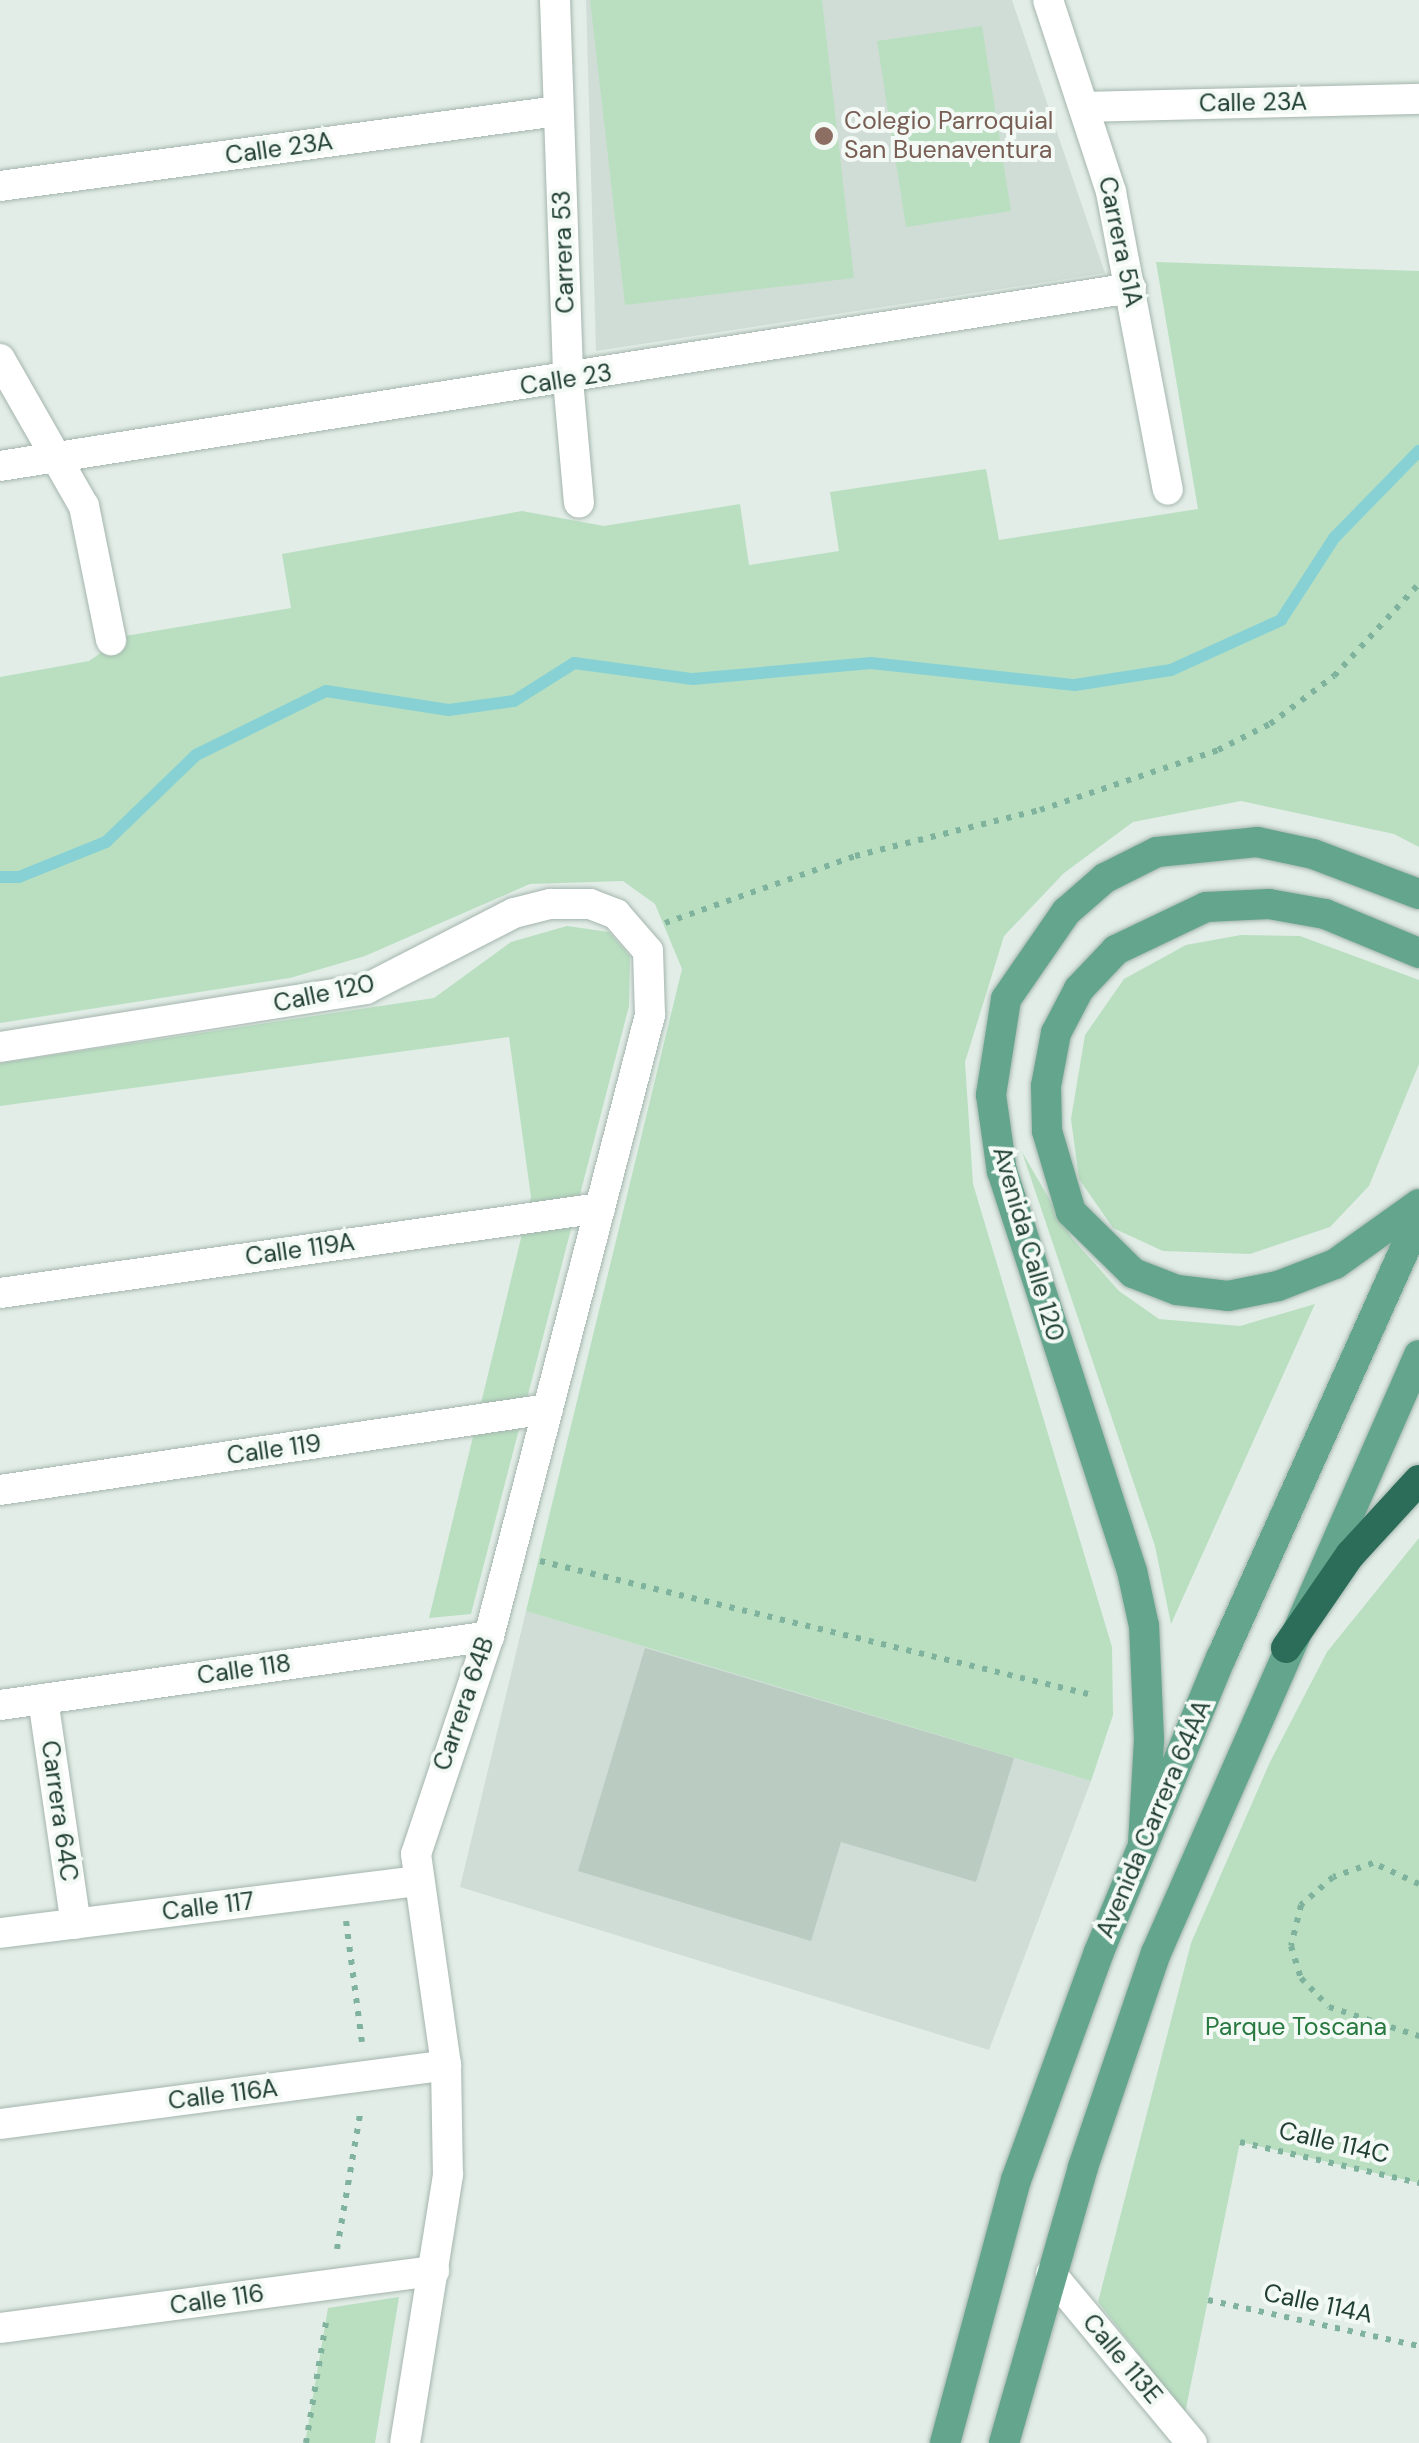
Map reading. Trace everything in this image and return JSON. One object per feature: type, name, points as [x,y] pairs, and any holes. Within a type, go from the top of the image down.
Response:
[{"type":"highway","points":[[1286,1648],[1350,1555],[1419,1480]]},
{"type":"main road","name":"Avenida Calle 120","points":[[1143,1844],[1150,1739],[1144,1626],[1132,1571],[1002,1172],[991,1095],[1006,999],[1066,912],[1105,878],[1157,852],[1257,842],[1313,854],[1419,894]]},
{"type":"main road","name":"Avenida Calle 120","points":[[1419,953],[1325,914],[1270,904],[1206,907],[1116,950],[1078,988],[1056,1033],[1046,1086],[1047,1131],[1071,1212],[1133,1273],[1177,1290],[1228,1296],[1278,1286],[1335,1264],[1419,1204]]},
{"type":"main road","name":"Avenida Carrera 64AA","points":[[945,2443],[1016,2180],[1143,1844],[1419,1217]]},
{"type":"main road","name":"Avenida Carrera 64AA","points":[[1004,2443],[1052,2274],[1156,1953],[1286,1648],[1419,1355]]},
{"type":"street","name":"Carrera 53","points":[[555,0],[568,380],[580,503]]},
{"type":"street","name":"Carrera 51A","points":[[1048,0],[1086,107],[1132,288],[1168,490]]},
{"type":"street","name":"Calle 23A","points":[[1086,107],[1419,98]]},
{"type":"street","name":"Calle 23A","points":[[0,186],[558,111]]},
{"type":"street","name":"Calle 23","points":[[0,466],[568,380],[1132,288]]},
{"type":"street","points":[[0,358],[84,506],[112,640]]},
{"type":"street","name":"Calle 120","points":[[0,1047],[366,989],[514,913],[551,904],[590,904],[634,929]]},
{"type":"street","name":"Carrera 64B","points":[[405,2443],[448,2175],[446,2066],[416,1880],[422,1821],[489,1636],[650,1015],[653,976],[634,929]]},
{"type":"street","name":"Calle 119A","points":[[0,1293],[600,1208]]},
{"type":"street","name":"Calle 119","points":[[0,1490],[548,1409]]},
{"type":"street","name":"Calle 118","points":[[0,1704],[489,1636]]},
{"type":"street","name":"Carrera 64C","points":[[43,1698],[76,1924]]},
{"type":"street","name":"Calle 117","points":[[0,1934],[416,1880]]},
{"type":"street","name":"Calle 116A","points":[[1,2116],[446,2066]]},
{"type":"street","name":"Calle 116","points":[[0,2328],[434,2271]]},
{"type":"street","name":"Calle 113E","points":[[1052,2274],[1192,2443]]},
{"type":"path","points":[[634,929],[855,856],[1040,810],[1218,750],[1270,724],[1334,676],[1419,584]]},
{"type":"path","points":[[510,1554],[1088,1694]]},
{"type":"path","points":[[1419,1884],[1373,1862],[1333,1877],[1301,1905],[1291,1946],[1301,1978],[1329,2006],[1419,2036]]},
{"type":"path","points":[[306,2443],[366,2076],[342,1890]]},
{"type":"path","name":"Calle 114C","points":[[1240,2142],[1419,2184]]},
{"type":"path","name":"Calle 114A","points":[[1208,2300],[1419,2346]]},
{"type":"shaded area","name":"Colegio Parroquial San Buenaventura","points":[[586,0],[1012,0],[1105,273],[596,351]]},
{"type":"shaded area","points":[[526,1611],[1091,1781],[989,2050],[460,1887]]},
{"type":"green space","points":[[590,0],[822,0],[854,278],[625,305]]},
{"type":"green space","points":[[982,26],[1011,211],[906,227],[877,41]]},
{"type":"green space","points":[[1156,262],[1419,271],[1419,847],[1394,834],[1241,801],[1133,822],[1064,873],[1004,936],[965,1062],[973,1184],[1112,1647],[1113,1715],[1091,1781],[526,1611],[682,969],[655,904],[623,881],[530,884],[365,956],[290,978],[0,1023],[0,677],[89,661],[125,636],[291,608],[282,554],[522,511],[604,526],[740,504],[749,565],[839,551],[830,492],[986,469],[999,540],[1198,509]]},
{"type":"green space","points":[[567,926],[609,932],[630,956],[629,1006],[471,1614],[429,1618],[531,1197],[509,1037],[0,1106],[0,1063],[434,998],[511,942]]},
{"type":"green space","points":[[1241,935],[1300,936],[1419,980],[1419,1064],[1369,1186],[1330,1227],[1250,1254],[1163,1251],[1113,1228],[1079,1179],[1071,1119],[1085,1035],[1124,979],[1186,945]]},
{"type":"green space","points":[[1022,1152],[1072,1238],[1119,1291],[1159,1319],[1240,1326],[1315,1304],[1171,1624],[1155,1546]]},
{"type":"green space","name":"Parque Toscana","points":[[1419,1538],[1419,2183],[1240,2142],[1185,2413],[1098,2302],[1191,1943],[1270,1762],[1327,1652]]},
{"type":"green space","points":[[399,2297],[375,2443],[305,2443],[328,2308]]},
{"type":"building","points":[[645,1648],[1014,1758],[976,1882],[841,1842],[811,1941],[578,1871]]},
{"type":"waterway","points":[[0,877],[19,877],[106,842],[196,755],[326,691],[449,710],[514,701],[574,663],[693,679],[871,663],[1075,685],[1171,670],[1281,620],[1334,538],[1419,451]]},
{"type":"place","name":"Colegio Parroquial San Buenaventura","points":[[824,136]]}]
